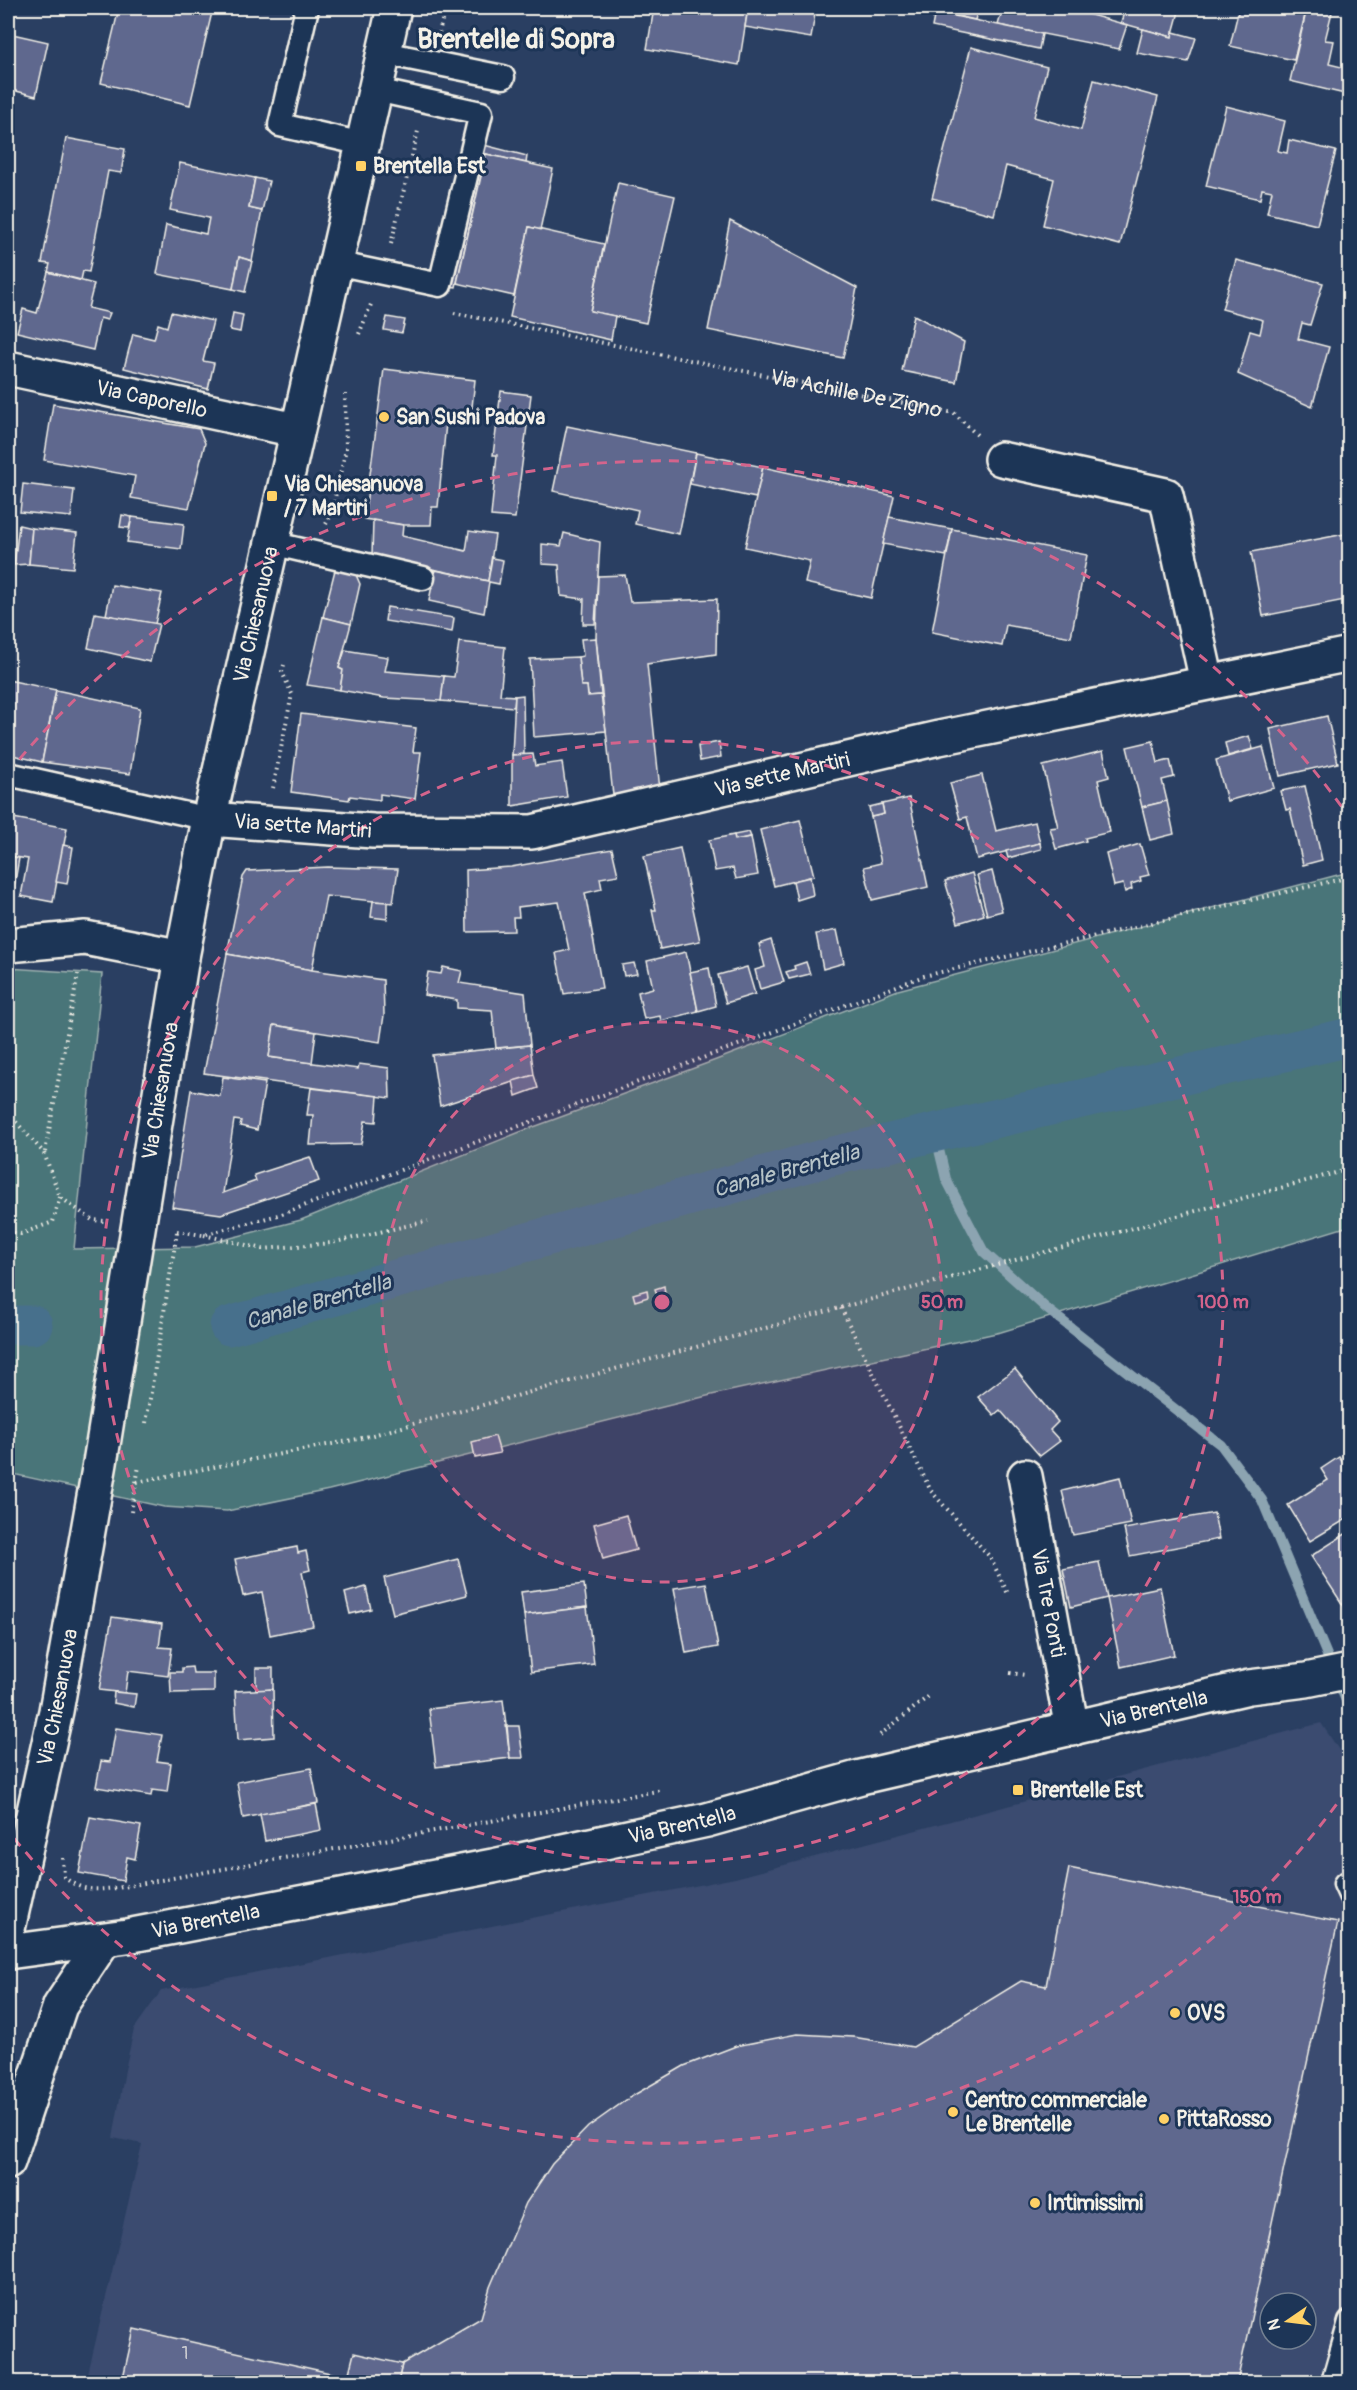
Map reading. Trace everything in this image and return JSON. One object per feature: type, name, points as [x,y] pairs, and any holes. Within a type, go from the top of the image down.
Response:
[{"type":"main road","name":"Via Chiesanuova","points":[[8,1929],[56,1711],[100,1463],[182,957],[209,819],[394,8]]},
{"type":"main road","name":"Via Caporello","points":[[8,368],[296,430]]},
{"type":"main road","points":[[1001,459],[1167,495],[1207,682]]},
{"type":"main road","name":"Via sette Martiri","points":[[209,819],[373,831],[532,832],[939,738],[1350,654]]},
{"type":"main road","points":[[8,945],[85,939],[182,957]]},
{"type":"main road","name":"Via Tre Ponti","points":[[1025,1476],[1072,1729]]},
{"type":"main road","name":"Via Brentella","points":[[8,1952],[104,1940],[493,1866],[707,1820],[861,1777],[1249,1688],[1350,1671]]},
{"type":"main road","points":[[8,2162],[60,2006],[104,1940]]},
{"type":"lane","points":[[307,8],[280,125],[363,144]]},
{"type":"lane","points":[[384,52],[503,77]]},
{"type":"lane","points":[[335,263],[440,285],[482,113],[375,90]]},
{"type":"lane","points":[[271,543],[423,578]]},
{"type":"lane","points":[[8,774],[209,819]]},
{"type":"lane","points":[[1334,2382],[1350,2322]]},
{"type":"path","points":[[432,62],[445,8]]},
{"type":"path","points":[[357,343],[384,274],[425,99]]},
{"type":"path","name":"Via Achille De Zigno","points":[[450,312],[954,413],[1001,459]]},
{"type":"path","points":[[309,551],[331,515],[344,460],[347,384]]},
{"type":"path","points":[[275,797],[272,791],[292,694],[282,672],[285,662]]},
{"type":"path","points":[[203,1235],[282,1214],[924,976],[1350,877]]},
{"type":"path","points":[[44,1153],[85,939]]},
{"type":"path","points":[[8,1113],[44,1153],[60,1197],[93,1220]]},
{"type":"path","points":[[137,1482],[358,1439],[1350,1169]]},
{"type":"path","points":[[8,1232],[21,1234],[53,1222],[60,1197]]},
{"type":"path","points":[[144,1433],[177,1231],[263,1249],[331,1243],[428,1221]]},
{"type":"path","points":[[841,1308],[931,1491],[990,1557],[1014,1606]]},
{"type":"path","points":[[130,1517],[141,1456]]},
{"type":"path","points":[[871,1742],[929,1696]]},
{"type":"path","points":[[63,1857],[64,1877],[74,1886],[88,1891],[117,1888],[670,1789]]},
{"type":"shaded area","points":[[1321,1723],[1349,1765],[1349,2382],[86,2382],[142,2144],[113,2138],[125,2070],[134,2029],[161,1991],[735,1878]]},
{"type":"green space","points":[[1349,872],[1349,1226],[1001,1332],[707,1396],[329,1490],[227,1511],[164,1507],[8,1473],[8,968],[102,974],[74,1249],[195,1247],[301,1220],[520,1132],[898,990]]},
{"type":"building","points":[[119,8],[213,8],[190,105],[101,83]]},
{"type":"building","points":[[654,8],[705,13],[706,8],[748,8],[739,65],[647,49]]},
{"type":"building","points":[[748,8],[816,8],[811,38],[745,27]]},
{"type":"building","points":[[951,8],[978,8],[975,20],[949,14]]},
{"type":"building","points":[[1003,8],[1081,8],[1080,12],[1127,25],[1119,49],[998,25]]},
{"type":"building","points":[[1125,8],[1180,8],[1172,37],[1121,23]]},
{"type":"building","points":[[1239,8],[1291,8],[1306,11],[1294,60],[1230,46]]},
{"type":"building","points":[[1307,8],[1333,8],[1325,40],[1334,41],[1329,64],[1350,69],[1349,95],[1290,81]]},
{"type":"building","points":[[935,12],[1042,34],[1039,49],[932,27]]},
{"type":"building","points":[[1143,29],[1172,37],[1173,32],[1196,38],[1188,62],[1137,53]]},
{"type":"building","points":[[8,33],[48,42],[36,96],[8,89]]},
{"type":"building","points":[[971,47],[1047,67],[1034,117],[1081,130],[1094,80],[1158,97],[1120,245],[1043,225],[1054,179],[1006,166],[994,215],[932,198]]},
{"type":"building","points":[[1226,106],[1285,121],[1278,151],[1287,153],[1289,140],[1336,151],[1317,225],[1267,213],[1272,191],[1262,189],[1260,199],[1206,186]]},
{"type":"building","points":[[66,138],[125,149],[121,173],[108,171],[89,272],[83,271],[81,280],[48,272],[50,264],[42,263]]},
{"type":"building","points":[[480,144],[527,156],[526,163],[486,154],[456,287],[449,286]]},
{"type":"building","points":[[486,154],[553,169],[540,230],[529,227],[514,296],[457,283]]},
{"type":"building","points":[[180,163],[255,178],[249,208],[262,211],[252,261],[239,257],[233,289],[157,274],[166,225],[206,234],[209,218],[170,210]]},
{"type":"building","points":[[255,178],[269,181],[262,211],[249,208]]},
{"type":"building","points":[[618,183],[675,196],[646,323],[590,311]]},
{"type":"building","points":[[730,221],[857,288],[843,358],[708,330]]},
{"type":"building","points":[[529,227],[604,244],[590,311],[615,316],[611,340],[510,317]]},
{"type":"building","points":[[239,257],[252,261],[245,292],[233,289]]},
{"type":"building","points":[[1236,260],[1323,283],[1310,325],[1302,323],[1298,339],[1329,347],[1312,407],[1238,374],[1250,331],[1260,334],[1263,320],[1222,309]]},
{"type":"building","points":[[48,272],[94,284],[88,308],[110,313],[107,320],[100,318],[93,350],[17,332],[23,309],[37,313]]},
{"type":"building","points":[[171,312],[213,321],[203,361],[214,363],[208,389],[124,368],[133,334],[154,339],[158,324],[167,327]]},
{"type":"building","points":[[233,313],[243,315],[240,332],[230,330]]},
{"type":"building","points":[[914,315],[964,342],[956,382],[902,371]]},
{"type":"building","points":[[387,317],[405,320],[402,333],[384,330]]},
{"type":"building","points":[[384,369],[475,380],[471,416],[447,412],[438,507],[432,507],[431,525],[403,525],[364,519]]},
{"type":"building","points":[[501,391],[531,395],[515,518],[491,516],[497,455],[493,455]]},
{"type":"building","points":[[53,404],[199,429],[205,443],[189,508],[131,498],[135,476],[44,460]]},
{"type":"building","points":[[567,426],[696,453],[679,534],[635,524],[638,510],[553,491]]},
{"type":"building","points":[[696,453],[763,467],[756,498],[690,484]]},
{"type":"building","points":[[763,467],[894,496],[871,598],[805,583],[810,561],[745,547]]},
{"type":"building","points":[[23,484],[74,490],[71,517],[20,512]]},
{"type":"building","points":[[122,515],[132,517],[129,528],[120,527]]},
{"type":"building","points":[[132,517],[184,524],[181,549],[127,542]]},
{"type":"building","points":[[889,517],[952,529],[946,556],[883,544]]},
{"type":"building","points":[[373,520],[403,525],[402,536],[466,551],[469,531],[495,535],[488,581],[372,556]]},
{"type":"building","points":[[19,525],[32,528],[29,564],[14,565]]},
{"type":"building","points":[[32,528],[77,533],[73,568],[29,564]]},
{"type":"building","points":[[952,529],[1087,555],[1071,637],[1006,625],[1002,646],[932,632]]},
{"type":"building","points":[[564,533],[600,542],[595,624],[583,624],[584,599],[561,596],[559,565],[542,564],[542,544],[561,546]]},
{"type":"building","points":[[1350,533],[1350,599],[1263,616],[1251,552]]},
{"type":"building","points":[[492,558],[503,560],[499,584],[489,582],[484,613],[429,601],[435,570],[488,581]]},
{"type":"building","points":[[335,570],[356,575],[360,584],[351,624],[323,617]]},
{"type":"building","points":[[625,575],[630,602],[717,599],[716,654],[647,664],[660,790],[613,795],[596,638],[598,576]]},
{"type":"building","points":[[112,585],[162,593],[155,624],[106,615]]},
{"type":"building","points":[[387,607],[454,618],[452,632],[385,621]]},
{"type":"building","points":[[95,613],[159,624],[150,662],[88,648]]},
{"type":"building","points":[[323,617],[351,624],[339,668],[343,670],[340,690],[307,685]]},
{"type":"building","points":[[596,638],[601,695],[588,696],[587,686],[581,686],[578,657],[583,656],[581,639]]},
{"type":"building","points":[[459,642],[505,647],[500,695],[515,696],[514,707],[441,701],[444,676],[454,677]]},
{"type":"building","points":[[345,650],[388,657],[385,671],[444,676],[441,701],[384,698],[340,690],[343,670],[339,668]]},
{"type":"building","points":[[578,657],[581,686],[587,686],[588,696],[601,695],[606,731],[534,737],[530,659]]},
{"type":"building","points":[[8,680],[56,690],[42,762],[8,754]]},
{"type":"building","points":[[56,690],[140,708],[130,774],[42,762]]},
{"type":"building","points":[[523,695],[524,754],[512,755],[515,696]]},
{"type":"building","points":[[301,714],[416,728],[413,752],[421,752],[415,799],[380,794],[380,800],[350,796],[349,800],[291,792]]},
{"type":"building","points":[[1327,716],[1338,763],[1280,776],[1270,729]]},
{"type":"building","points":[[1249,736],[1253,749],[1228,756],[1225,743]]},
{"type":"building","points":[[1153,741],[1158,763],[1170,760],[1174,777],[1162,780],[1167,801],[1142,807],[1127,747]]},
{"type":"building","points":[[719,742],[721,757],[700,761],[698,746]]},
{"type":"building","points":[[1263,747],[1274,788],[1227,801],[1216,760]]},
{"type":"building","points":[[1103,751],[1109,777],[1098,780],[1110,832],[1056,849],[1050,828],[1058,827],[1043,766]]},
{"type":"building","points":[[533,754],[535,766],[562,762],[567,797],[512,806],[512,755]]},
{"type":"building","points":[[982,775],[996,831],[1035,822],[1040,843],[977,859],[967,817],[960,819],[950,783]]},
{"type":"building","points":[[1305,786],[1322,860],[1303,865],[1290,809],[1286,810],[1281,791]]},
{"type":"building","points":[[909,798],[928,887],[872,900],[864,867],[881,863],[871,817],[884,814],[882,804]]},
{"type":"building","points":[[1167,801],[1174,834],[1150,840],[1142,807]]},
{"type":"building","points":[[882,804],[884,814],[871,817],[869,807]]},
{"type":"building","points":[[8,817],[67,828],[53,902],[21,896],[28,859],[8,856]]},
{"type":"building","points":[[800,820],[814,876],[774,886],[760,830]]},
{"type":"building","points":[[749,832],[751,837],[735,840],[734,835]]},
{"type":"building","points":[[734,835],[735,840],[751,837],[758,875],[736,879],[733,868],[715,871],[709,840]]},
{"type":"building","points":[[1040,843],[1041,849],[1008,858],[1006,851]]},
{"type":"building","points":[[1140,844],[1149,875],[1140,877],[1141,881],[1131,884],[1132,889],[1125,892],[1123,884],[1114,886],[1106,854]]},
{"type":"building","points":[[63,845],[73,847],[67,884],[56,882]]},
{"type":"building","points":[[680,848],[700,941],[660,949],[652,910],[656,910],[644,856]]},
{"type":"building","points":[[612,849],[618,875],[600,878],[602,889],[585,893],[602,988],[564,994],[556,953],[569,950],[559,902],[518,907],[519,917],[513,917],[514,931],[467,932],[466,870],[511,867]]},
{"type":"building","points":[[8,856],[19,858],[13,893],[8,892]]},
{"type":"building","points":[[328,867],[398,869],[393,903],[326,896],[312,970],[227,954],[243,877],[247,871]]},
{"type":"building","points":[[992,871],[1002,911],[987,915],[977,875]]},
{"type":"building","points":[[972,873],[984,915],[958,923],[945,881]]},
{"type":"building","points":[[810,877],[813,895],[797,900],[793,881]]},
{"type":"building","points":[[373,901],[387,902],[387,919],[371,917]]},
{"type":"building","points":[[837,930],[844,963],[823,969],[816,934]]},
{"type":"building","points":[[771,940],[784,982],[760,989],[755,970],[765,967],[759,944]]},
{"type":"building","points":[[686,952],[698,1011],[661,1021],[660,1016],[644,1019],[638,992],[653,988],[647,961]]},
{"type":"building","points":[[227,954],[312,970],[383,980],[384,1015],[380,1042],[274,1025],[269,1057],[358,1069],[359,1064],[389,1068],[390,1098],[204,1073]]},
{"type":"building","points":[[806,962],[810,974],[789,979],[786,972]]},
{"type":"building","points":[[634,963],[637,974],[624,976],[622,965]]},
{"type":"building","points":[[443,967],[462,971],[459,983],[525,993],[530,1045],[496,1048],[492,1010],[457,1008],[457,1000],[424,995],[428,972],[441,974]]},
{"type":"building","points":[[747,967],[755,994],[726,1003],[718,975]]},
{"type":"building","points":[[709,968],[716,1006],[698,1011],[690,972]]},
{"type":"building","points":[[274,1025],[316,1032],[312,1063],[269,1057]]},
{"type":"building","points":[[530,1045],[534,1075],[440,1106],[432,1055]]},
{"type":"building","points":[[534,1075],[538,1088],[516,1096],[513,1081]]},
{"type":"building","points":[[223,1077],[265,1083],[257,1130],[240,1126],[241,1121],[234,1120],[223,1193],[256,1181],[254,1175],[310,1157],[319,1181],[221,1214],[172,1207],[191,1090],[220,1096]]},
{"type":"building","points":[[311,1088],[378,1096],[376,1122],[365,1121],[361,1144],[310,1145],[313,1115],[307,1115]]},
{"type":"building","points":[[664,1286],[665,1293],[657,1295],[655,1289]]},
{"type":"building","points":[[647,1290],[648,1297],[635,1301],[633,1294]]},
{"type":"building","points":[[1015,1369],[1058,1422],[1050,1430],[1060,1441],[1040,1456],[1000,1410],[994,1415],[978,1397]]},
{"type":"building","points":[[495,1436],[500,1453],[475,1458],[472,1442]]},
{"type":"building","points":[[1339,1457],[1350,1473],[1350,1520],[1348,1518],[1310,1541],[1288,1505],[1328,1480],[1321,1469]]},
{"type":"building","points":[[1120,1477],[1131,1524],[1073,1535],[1062,1491]]},
{"type":"building","points":[[1214,1513],[1219,1539],[1130,1556],[1124,1529]]},
{"type":"building","points":[[626,1515],[636,1550],[603,1559],[594,1524]]},
{"type":"building","points":[[1350,1531],[1350,1616],[1311,1556]]},
{"type":"building","points":[[297,1547],[298,1553],[306,1551],[310,1570],[302,1572],[313,1626],[270,1635],[262,1592],[243,1596],[235,1559]]},
{"type":"building","points":[[458,1559],[467,1595],[393,1614],[384,1578]]},
{"type":"building","points":[[1099,1562],[1107,1598],[1071,1607],[1063,1569]]},
{"type":"building","points":[[706,1583],[718,1647],[686,1653],[674,1588]]},
{"type":"building","points":[[584,1584],[587,1607],[524,1615],[521,1592]]},
{"type":"building","points":[[366,1587],[371,1609],[350,1614],[345,1593]]},
{"type":"building","points":[[1160,1587],[1174,1655],[1121,1667],[1107,1598]]},
{"type":"building","points":[[587,1607],[594,1664],[531,1672],[524,1615]]},
{"type":"building","points":[[112,1617],[162,1624],[159,1647],[172,1648],[168,1676],[128,1671],[125,1693],[99,1690]]},
{"type":"building","points":[[192,1667],[193,1673],[214,1673],[214,1692],[171,1693],[170,1672],[182,1672],[182,1668]]},
{"type":"building","points":[[256,1668],[273,1668],[273,1689],[256,1691]]},
{"type":"building","points":[[273,1689],[274,1737],[238,1740],[235,1691]]},
{"type":"building","points":[[114,1692],[136,1694],[134,1707],[113,1703]]},
{"type":"building","points":[[503,1700],[510,1758],[436,1767],[429,1709]]},
{"type":"building","points":[[507,1726],[519,1726],[523,1758],[510,1758]]},
{"type":"building","points":[[116,1728],[162,1735],[157,1761],[171,1763],[167,1792],[152,1790],[151,1796],[96,1787],[101,1761],[110,1762]]},
{"type":"building","points":[[311,1768],[318,1803],[243,1818],[237,1782]]},
{"type":"building","points":[[316,1804],[321,1830],[265,1841],[260,1814]]},
{"type":"building","points":[[90,1817],[141,1826],[135,1859],[127,1857],[123,1881],[79,1873]]},
{"type":"building","name":"Centro commerciale Le Brentelle","points":[[1069,1868],[1338,1922],[1237,2382],[398,2382],[402,2364],[481,2318],[490,2287],[526,2203],[552,2164],[588,2127],[629,2098],[684,2066],[736,2046],[797,2034],[853,2037],[913,2047],[1021,1981],[1046,1986]]},
{"type":"building","points":[[134,2329],[348,2377],[371,2382],[122,2382]]},
{"type":"building","points":[[354,2353],[402,2364],[398,2382],[371,2382],[348,2377]]},
{"type":"waterway","name":"Canale Brentella","points":[[229,1326],[829,1157],[1350,1037]]},
{"type":"waterway","points":[[935,1133],[946,1179],[984,1252],[1047,1309],[1221,1445],[1262,1500],[1350,1710]]},
{"type":"waterway","name":"Canale Brentella","points":[[8,1325],[33,1325]]},
{"type":"place","name":"Brentella Est","points":[[361,166]]},
{"type":"place","name":"San Sushi Padova","points":[[384,417]]},
{"type":"place","name":"Via Chiesanuova / 7 Martiri","points":[[272,496]]},
{"type":"place","name":"Brentelle Est","points":[[1018,1790]]},
{"type":"place","name":"OVS","points":[[1175,2013]]},
{"type":"place","name":"Centro commerciale Le Brentelle","points":[[953,2112]]},
{"type":"place","name":"PittaRosso","points":[[1164,2119]]},
{"type":"place","name":"Intimissimi","points":[[1035,2203]]},
{"type":"district","name":"Brentelle di Sopra","points":[[516,39]]}]
